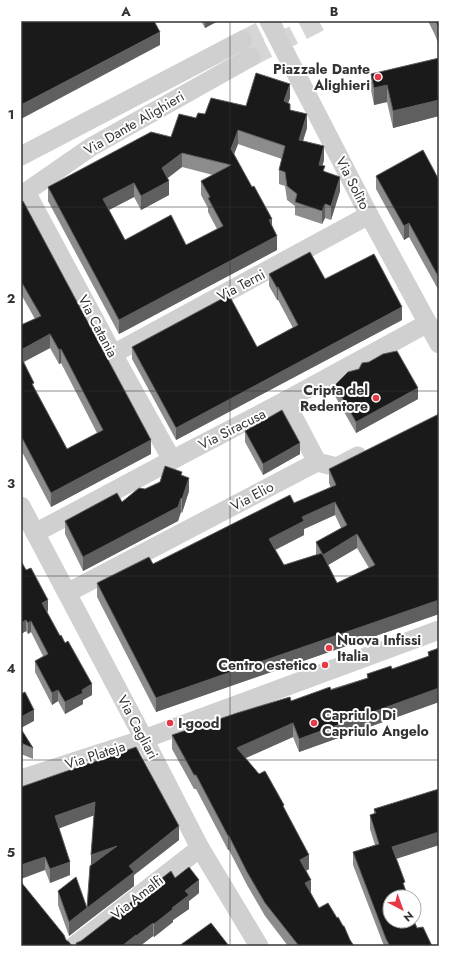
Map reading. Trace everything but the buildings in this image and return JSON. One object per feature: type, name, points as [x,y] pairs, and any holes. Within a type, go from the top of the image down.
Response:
[{"type":"street","name":"Via Solìto","points":[[269,21],[369,215],[439,344]]},
{"type":"street","name":"Via Dante Alighieri","points":[[21,156],[247,49],[91,147],[24,193]]},
{"type":"street","name":"Via Catania","points":[[24,193],[172,460]]},
{"type":"street","name":"Via Terni","points":[[113,354],[369,215]]},
{"type":"street","name":"Via Siracusa","points":[[35,533],[285,401],[428,323]]},
{"type":"street","points":[[285,401],[317,462],[337,467],[371,450]]},
{"type":"street","name":"Via Elio","points":[[67,593],[317,462]]},
{"type":"street","name":"Via Cagliari","points":[[21,506],[200,848],[259,946]]},
{"type":"street","name":"Via Plateja","points":[[21,779],[144,739],[439,630]]},
{"type":"street","name":"Via Amalfi","points":[[74,946],[200,848]]},
{"type":"tunnel","points":[[243,40],[281,21]]},
{"type":"tunnel","points":[[251,57],[321,21]]},
{"type":"place","name":"Piazzale Dante Alighieri","points":[[378,77]]},
{"type":"place","name":"Cripta del Redentore","points":[[376,398]]},
{"type":"place","name":"Nuova Infissi Italia","points":[[329,648]]},
{"type":"place","name":"Centro estetico","points":[[325,665]]},
{"type":"place","name":"I-good","points":[[170,723]]},
{"type":"place","name":"Capriulo Di Capriulo Angelo","points":[[314,723]]}]
